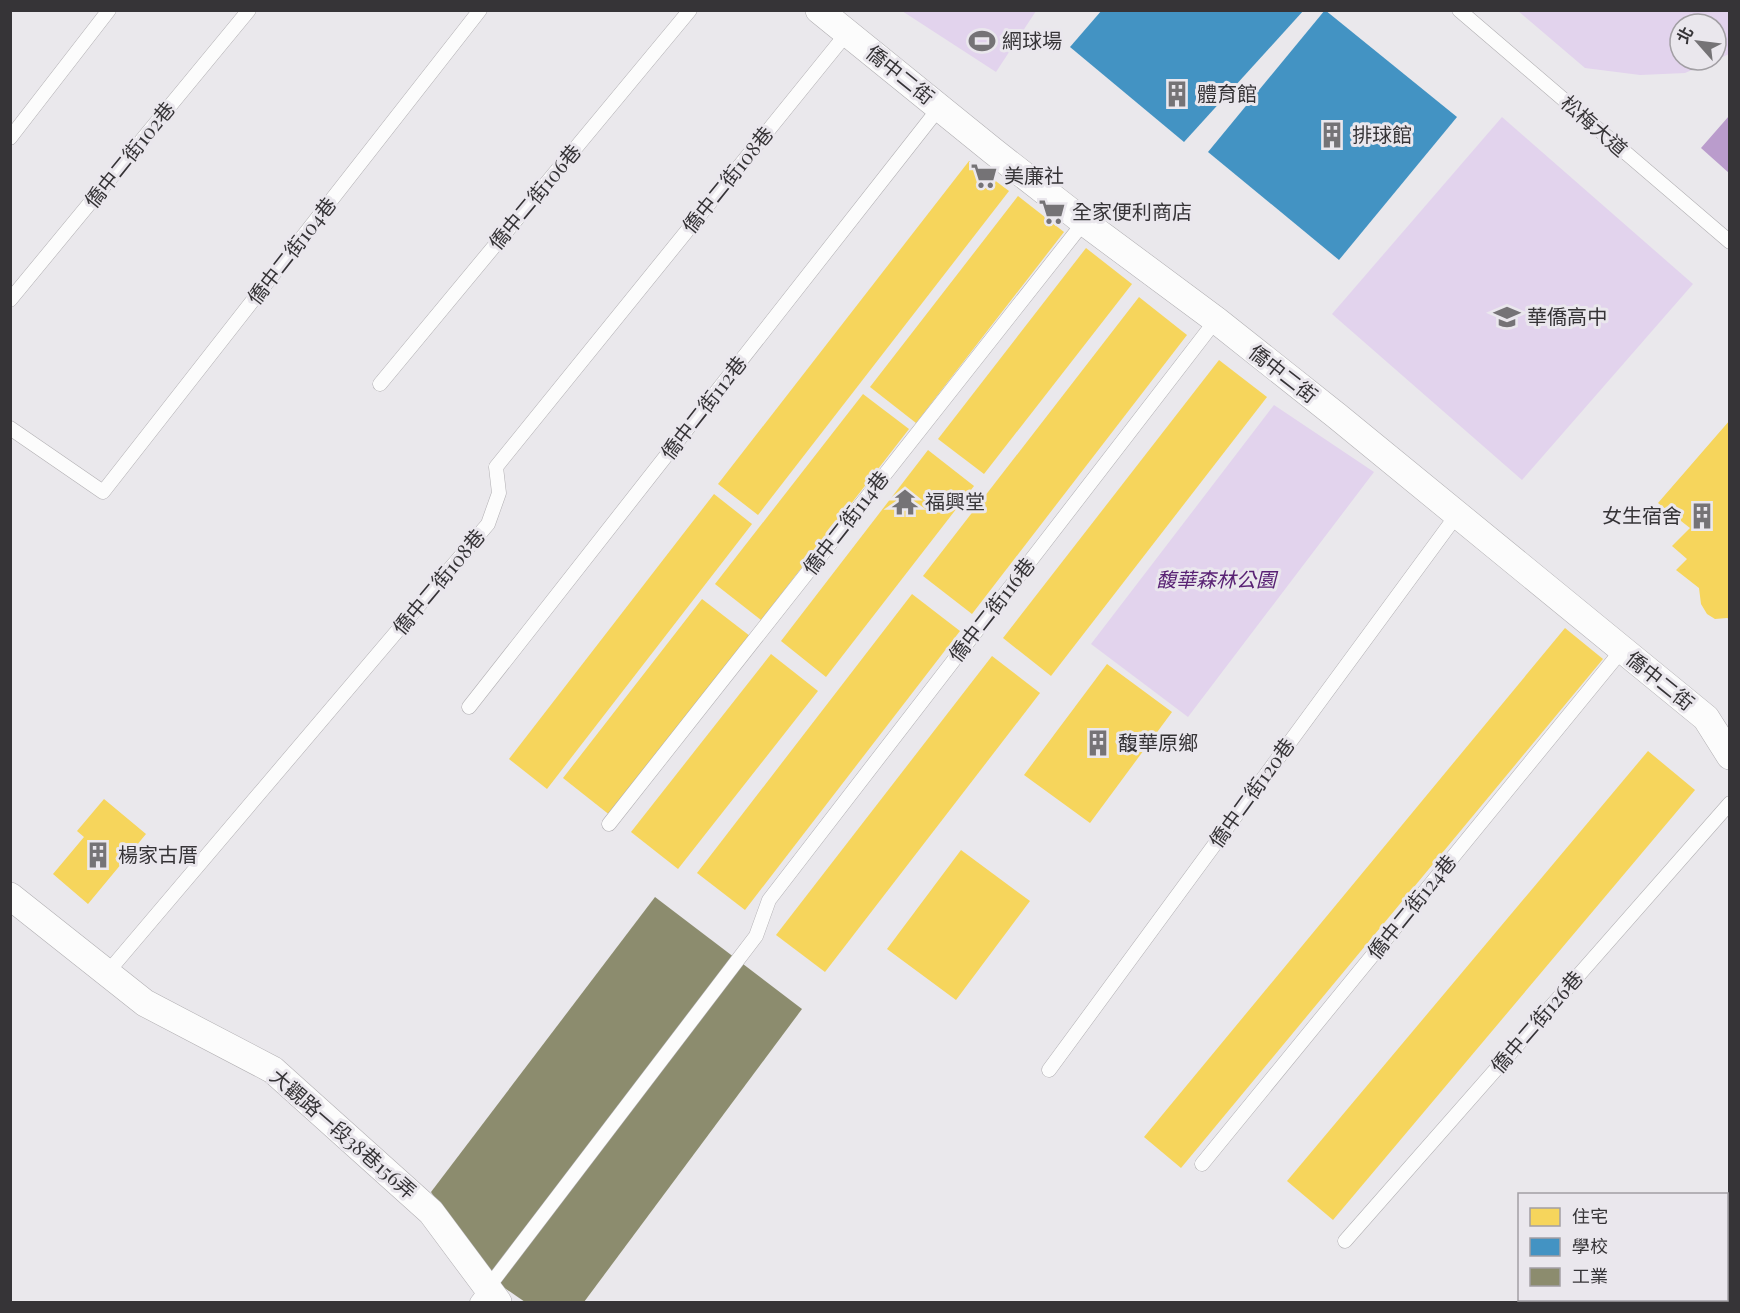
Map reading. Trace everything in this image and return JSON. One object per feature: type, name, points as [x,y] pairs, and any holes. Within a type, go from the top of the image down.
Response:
[{"type":"street","name":"僑中二街","points":[[819,10],[1084,222],[1216,320],[1337,416],[1456,516],[1706,718],[1730,756]]},
{"type":"street","name":"大觀路一段38巷156弄","points":[[10,896],[145,1003],[273,1070],[431,1212],[487,1298]]},
{"type":"lane","points":[[10,138],[110,10]]},
{"type":"lane","name":"僑中二街102巷","points":[[10,300],[249,10]]},
{"type":"lane","name":"僑中二街104巷","points":[[10,428],[104,492],[480,10]]},
{"type":"lane","name":"僑中二街106巷","points":[[380,384],[690,10]]},
{"type":"lane","name":"松梅大道","points":[[1459,10],[1730,242]]},
{"type":"lane","name":"僑中二街108巷","points":[[107,973],[488,524],[499,493],[496,467],[847,33]]},
{"type":"lane","name":"僑中二街112巷","points":[[469,707],[939,108]]},
{"type":"lane","name":"僑中二街114巷","points":[[609,824],[1084,222]]},
{"type":"lane","name":"僑中二街116巷","points":[[487,1298],[756,936],[769,900],[1216,320]]},
{"type":"lane","name":"僑中二街120巷","points":[[1048,1070],[1456,516]]},
{"type":"lane","name":"僑中二街124巷","points":[[1202,1164],[1622,650]]},
{"type":"lane","name":"僑中二街126巷","points":[[1345,1241],[1730,802]]},
{"type":"green space","name":"網球場","points":[[902,11],[1036,11],[996,72]]},
{"type":"green space","points":[[1518,11],[1729,11],[1728,54],[1728,12],[1668,12],[1668,72],[1687,72],[1685,73],[1640,75],[1585,68]]},
{"type":"green space","points":[[1502,117],[1693,284],[1522,480],[1332,314]]},
{"type":"green space","name":"馥華森林公園","points":[[1274,405],[1374,472],[1188,717],[1091,644]]},
{"type":"shaded area","points":[[1729,116],[1729,173],[1701,148]]},
{"type":"building: 住宅","points":[[969,161],[1009,191],[758,515],[718,484]]},
{"type":"building: 住宅","points":[[1018,196],[1064,232],[916,423],[870,387]]},
{"type":"building: 住宅","points":[[1086,248],[1132,284],[984,474],[938,439]]},
{"type":"building: 住宅","points":[[1139,297],[1187,335],[972,614],[923,576]]},
{"type":"building: 住宅","points":[[1219,360],[1267,397],[1051,676],[1003,638]]},
{"type":"building: 住宅","points":[[863,394],[909,429],[761,620],[715,584]]},
{"type":"building: 住宅","name":"女生宿舍","points":[[1730,420],[1730,619],[1715,619],[1707,614],[1701,604],[1699,588],[1676,570],[1687,559],[1672,546],[1690,528],[1658,503]]},
{"type":"building: 住宅","points":[[928,450],[974,486],[826,677],[781,641]]},
{"type":"building: 住宅","points":[[714,494],[752,524],[547,789],[509,759]]},
{"type":"building: 住宅","points":[[912,594],[960,631],[745,910],[697,873]]},
{"type":"building: 住宅","points":[[702,599],[750,636],[611,816],[563,778]]},
{"type":"building: 住宅","points":[[1565,628],[1603,659],[1181,1168],[1144,1137]]},
{"type":"building: 住宅","points":[[771,654],[818,691],[678,869],[631,832]]},
{"type":"building: 住宅","points":[[992,656],[1040,693],[825,972],[776,935]]},
{"type":"building: 住宅","name":"馥華原鄉","points":[[1107,664],[1172,712],[1090,823],[1024,775]]},
{"type":"building: 住宅","points":[[1648,751],[1695,790],[1333,1220],[1287,1181]]},
{"type":"building: 住宅","name":"楊家古厝","points":[[104,799],[146,834],[88,904],[53,874],[84,837],[77,831]]},
{"type":"building: 住宅","points":[[961,850],[1030,901],[956,1000],[887,949]]},
{"type":"building: 學校","name":"體育館","points":[[1102,10],[1304,10],[1184,142],[1070,47]]},
{"type":"building: 學校","name":"排球館","points":[[1325,10],[1457,117],[1339,260],[1208,152]]},
{"type":"building: 工業","points":[[655,897],[802,1009],[584,1302],[525,1302],[487,1276],[431,1192]]},
{"type":"place","name":"網球場","points":[[982,41]]},
{"type":"place","name":"體育館","points":[[1177,94]]},
{"type":"place","name":"排球館","points":[[1332,135]]},
{"type":"place","name":"美廉社","points":[[984,176]]},
{"type":"place","name":"全家便利商店","points":[[1052,212]]},
{"type":"place","name":"華僑高中","points":[[1507,317]]},
{"type":"place","name":"福興堂","points":[[905,502]]},
{"type":"place","name":"女生宿舍","points":[[1702,516]]},
{"type":"place","name":"馥華原鄉","points":[[1098,743]]},
{"type":"place","name":"楊家古厝","points":[[98,855]]}]
